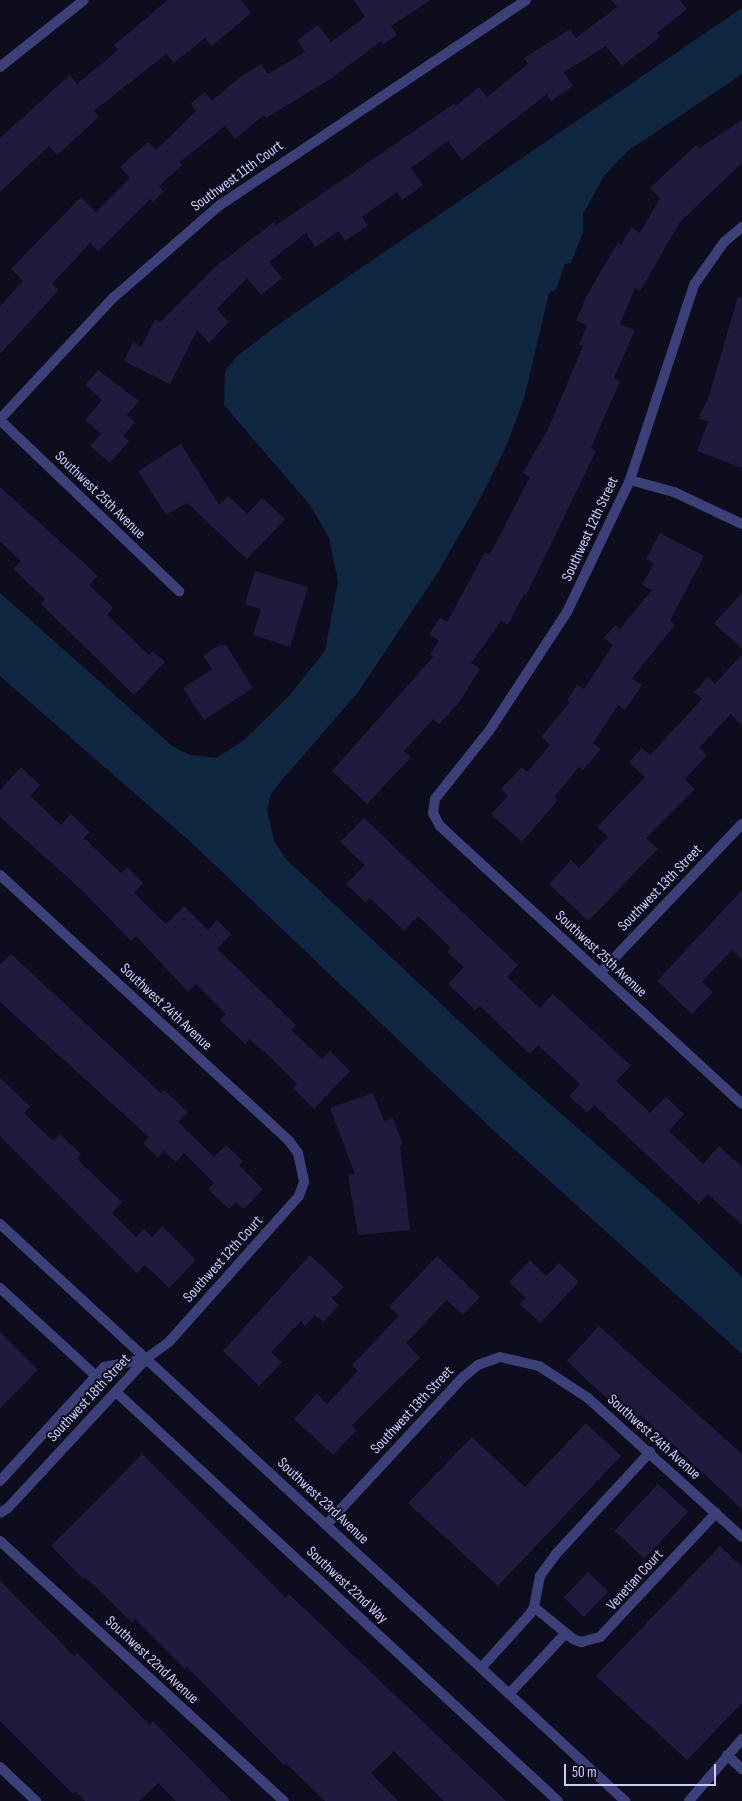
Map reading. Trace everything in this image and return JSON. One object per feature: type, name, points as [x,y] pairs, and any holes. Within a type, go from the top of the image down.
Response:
[{"type":"street","points":[[0,67],[84,0]]},
{"type":"street","name":"Southwest 11th Court","points":[[0,420],[113,298],[220,205],[526,0]]},
{"type":"street","name":"Southwest 12th Street","points":[[440,826],[433,813],[435,799],[489,731],[530,673],[600,549],[630,480],[694,285],[724,242],[742,227]]},
{"type":"street","name":"Southwest 25th Avenue","points":[[0,420],[179,591]]},
{"type":"street","points":[[630,480],[674,492],[742,524]]},
{"type":"street","name":"Southwest 13th Street","points":[[600,973],[742,824]]},
{"type":"street","name":"Southwest 25th Avenue","points":[[440,826],[742,1104]]},
{"type":"street","name":"Southwest 24th Avenue","points":[[0,875],[289,1141],[303,1167]]},
{"type":"street","name":"Southwest 12th Court","points":[[146,1359],[169,1342],[299,1196],[304,1182],[303,1167]]},
{"type":"street","name":"Southwest 23rd Avenue","points":[[0,1224],[626,1801]]},
{"type":"street","points":[[0,1288],[96,1376]]},
{"type":"street","name":"Southwest 13th Street","points":[[327,1524],[470,1370],[500,1357],[540,1366]]},
{"type":"street","name":"Southwest 18th Street","points":[[0,1481],[104,1367],[146,1359]]},
{"type":"street","name":"Southwest 18th Street","points":[[0,1513],[8,1508],[146,1359]]},
{"type":"street","name":"Southwest 24th Avenue","points":[[540,1366],[588,1398],[742,1537]]},
{"type":"street","name":"Southwest 22nd Way","points":[[116,1392],[558,1801]]},
{"type":"street","points":[[481,1668],[534,1607],[537,1584],[547,1565],[650,1452]]},
{"type":"street","name":"Venetian Court","points":[[534,1607],[564,1635],[582,1642],[600,1637],[608,1631],[716,1513]]},
{"type":"street","name":"Southwest 22nd Avenue","points":[[0,1541],[284,1801]]},
{"type":"street","points":[[510,1694],[564,1635]]},
{"type":"street","points":[[688,1801],[742,1739]]},
{"type":"street","points":[[727,1755],[742,1769]]},
{"type":"street","points":[[2,1772],[36,1801]]},
{"type":"water","points":[[742,8],[742,74],[629,150],[604,176],[583,214],[583,232],[571,263],[565,264],[556,289],[549,293],[524,399],[505,449],[481,497],[438,572],[359,691],[271,794],[267,810],[274,841],[286,859],[518,1076],[675,1213],[742,1277],[742,1354],[493,1130],[194,845],[0,676],[0,593],[172,746],[190,755],[216,758],[243,741],[289,696],[325,651],[338,581],[329,538],[310,505],[224,405],[225,372],[237,356],[279,324]]},
{"type":"building","points":[[168,0],[241,0],[251,13],[212,46],[205,38],[174,63],[166,54],[94,111],[99,117],[57,155],[49,146],[0,192],[0,138],[70,75],[77,84],[118,50],[114,45]]},
{"type":"building","points":[[354,0],[431,0],[391,26],[397,35],[383,44],[381,41],[332,78],[266,118],[264,115],[235,139],[225,126],[180,162],[182,165],[159,186],[164,192],[153,202],[150,199],[98,251],[90,243],[52,284],[59,290],[0,354],[0,306],[23,281],[11,269],[81,197],[96,212],[130,178],[120,167],[148,142],[156,150],[196,111],[191,103],[205,92],[212,101],[240,77],[261,64],[268,74],[305,52],[297,40],[318,25],[331,42],[365,17]]},
{"type":"building","points":[[612,0],[680,0],[687,9],[657,33],[660,37],[622,66],[606,46],[564,72],[573,86],[551,101],[547,94],[462,160],[448,141],[411,168],[423,185],[402,200],[397,192],[362,217],[368,226],[345,241],[339,231],[315,247],[306,233],[269,262],[282,278],[261,295],[247,278],[217,309],[229,322],[209,343],[197,330],[170,384],[124,361],[133,342],[141,347],[155,319],[160,322],[215,267],[274,222],[276,225],[454,104],[456,106],[479,87],[487,97],[528,64],[524,58],[570,29],[576,38],[617,7]]},
{"type":"building","points":[[742,120],[742,163],[680,222],[640,291],[635,288],[620,324],[635,330],[614,378],[620,381],[591,448],[596,451],[526,595],[524,594],[508,625],[501,621],[471,663],[480,669],[458,704],[439,724],[433,719],[404,751],[411,757],[367,804],[332,771],[433,657],[430,654],[439,641],[429,634],[440,618],[447,622],[485,552],[490,554],[530,477],[523,473],[549,427],[583,346],[579,345],[587,325],[576,321],[586,297],[618,242],[621,245],[632,227],[640,233],[660,198],[650,188],[696,145],[699,148]]},
{"type":"building","points":[[738,297],[742,297],[742,468],[697,451],[708,422],[698,418],[708,399]]},
{"type":"building","points":[[98,370],[139,401],[127,415],[135,422],[123,436],[129,441],[110,463],[90,446],[101,434],[85,420],[102,400],[85,385]]},
{"type":"building","points":[[181,444],[219,505],[228,496],[247,514],[262,498],[285,519],[247,559],[187,503],[166,515],[138,471]]},
{"type":"building","points":[[0,487],[98,576],[89,585],[113,608],[107,615],[149,655],[153,651],[165,662],[134,695],[41,604],[45,599],[13,569],[21,561],[0,541]]},
{"type":"building","points":[[660,533],[704,556],[670,621],[675,625],[632,678],[642,685],[625,710],[618,705],[593,743],[601,749],[583,770],[579,767],[554,797],[558,800],[522,842],[491,814],[508,796],[501,789],[522,767],[527,772],[550,745],[541,737],[570,702],[567,700],[577,685],[584,689],[613,645],[604,638],[615,625],[620,629],[652,590],[642,585],[654,563],[646,559]]},
{"type":"building","points":[[255,571],[308,587],[290,647],[253,635],[261,609],[245,604]]},
{"type":"building","points":[[742,593],[742,649],[714,623]]},
{"type":"building","points":[[219,645],[226,645],[253,688],[204,720],[183,688],[212,669],[203,656]]},
{"type":"building","points":[[742,654],[742,725],[731,714],[699,748],[707,755],[685,779],[695,789],[646,838],[658,849],[588,921],[549,884],[571,860],[579,868],[608,837],[597,827],[645,777],[629,762],[642,748],[650,755],[702,699],[694,692],[708,677],[715,684]]},
{"type":"building","points":[[21,767],[40,785],[30,796],[61,825],[71,814],[90,832],[84,838],[121,873],[127,867],[143,883],[134,893],[166,924],[184,906],[208,930],[217,920],[231,934],[217,949],[296,1025],[291,1030],[322,1059],[330,1051],[350,1071],[314,1109],[293,1088],[297,1084],[273,1060],[250,1039],[245,1044],[220,1020],[226,1014],[196,984],[188,992],[136,936],[131,941],[83,891],[0,817],[0,790]]},
{"type":"building","points":[[364,818],[518,965],[507,977],[540,1008],[553,994],[631,1066],[616,1081],[650,1113],[666,1097],[684,1114],[669,1131],[703,1164],[719,1146],[742,1167],[742,1225],[708,1194],[699,1204],[594,1105],[587,1112],[569,1096],[580,1084],[538,1045],[530,1054],[480,1006],[475,1010],[448,984],[464,967],[447,952],[451,948],[418,916],[404,931],[370,898],[366,903],[346,884],[365,865],[340,842]]},
{"type":"building","points":[[742,890],[742,960],[732,950],[702,982],[713,992],[692,1014],[657,981]]},
{"type":"building","points":[[11,954],[161,1093],[164,1090],[188,1112],[178,1122],[214,1157],[226,1145],[243,1161],[239,1165],[263,1189],[244,1209],[236,1202],[229,1209],[208,1189],[214,1183],[184,1153],[176,1162],[164,1151],[158,1157],[143,1144],[149,1137],[0,1002],[0,964]]},
{"type":"building","points":[[0,1078],[30,1106],[24,1113],[53,1141],[60,1134],[81,1154],[77,1159],[122,1202],[112,1213],[136,1237],[144,1229],[152,1237],[162,1226],[196,1260],[169,1288],[145,1265],[137,1273],[0,1136]]},
{"type":"building","points":[[373,1093],[384,1121],[393,1118],[403,1145],[400,1146],[410,1230],[358,1235],[348,1175],[355,1174],[330,1108]]},
{"type":"building","points":[[310,1255],[344,1287],[332,1298],[339,1305],[323,1322],[315,1315],[305,1326],[301,1321],[271,1352],[282,1362],[259,1386],[223,1351]]},
{"type":"building","points":[[437,1256],[480,1297],[463,1315],[447,1300],[406,1343],[420,1358],[352,1425],[357,1430],[333,1455],[294,1419],[317,1394],[327,1404],[358,1371],[352,1365],[399,1316],[389,1307]]},
{"type":"building","points":[[530,1260],[546,1276],[559,1263],[579,1282],[540,1323],[520,1304],[526,1298],[509,1282]]},
{"type":"building","points":[[599,1326],[742,1454],[742,1509],[641,1415],[633,1423],[567,1361]]},
{"type":"building","points":[[0,1332],[38,1370],[0,1408]]},
{"type":"building","points":[[586,1423],[621,1456],[498,1586],[408,1503],[472,1437],[525,1487]]},
{"type":"building","points":[[142,1454],[285,1597],[289,1594],[506,1801],[444,1801],[394,1751],[371,1773],[398,1801],[325,1801],[286,1763],[284,1765],[187,1667],[185,1669],[135,1619],[132,1623],[85,1577],[83,1579],[51,1546]]},
{"type":"building","points":[[658,1484],[688,1512],[644,1559],[614,1531]]},
{"type":"building","points":[[720,1546],[742,1567],[742,1703],[687,1760],[596,1676]]},
{"type":"building","points":[[588,1572],[608,1591],[584,1617],[564,1597]]},
{"type":"building","points":[[0,1580],[74,1656],[77,1653],[150,1725],[153,1721],[231,1801],[176,1801],[158,1783],[139,1801],[85,1801],[76,1792],[73,1794],[0,1721]]}]
